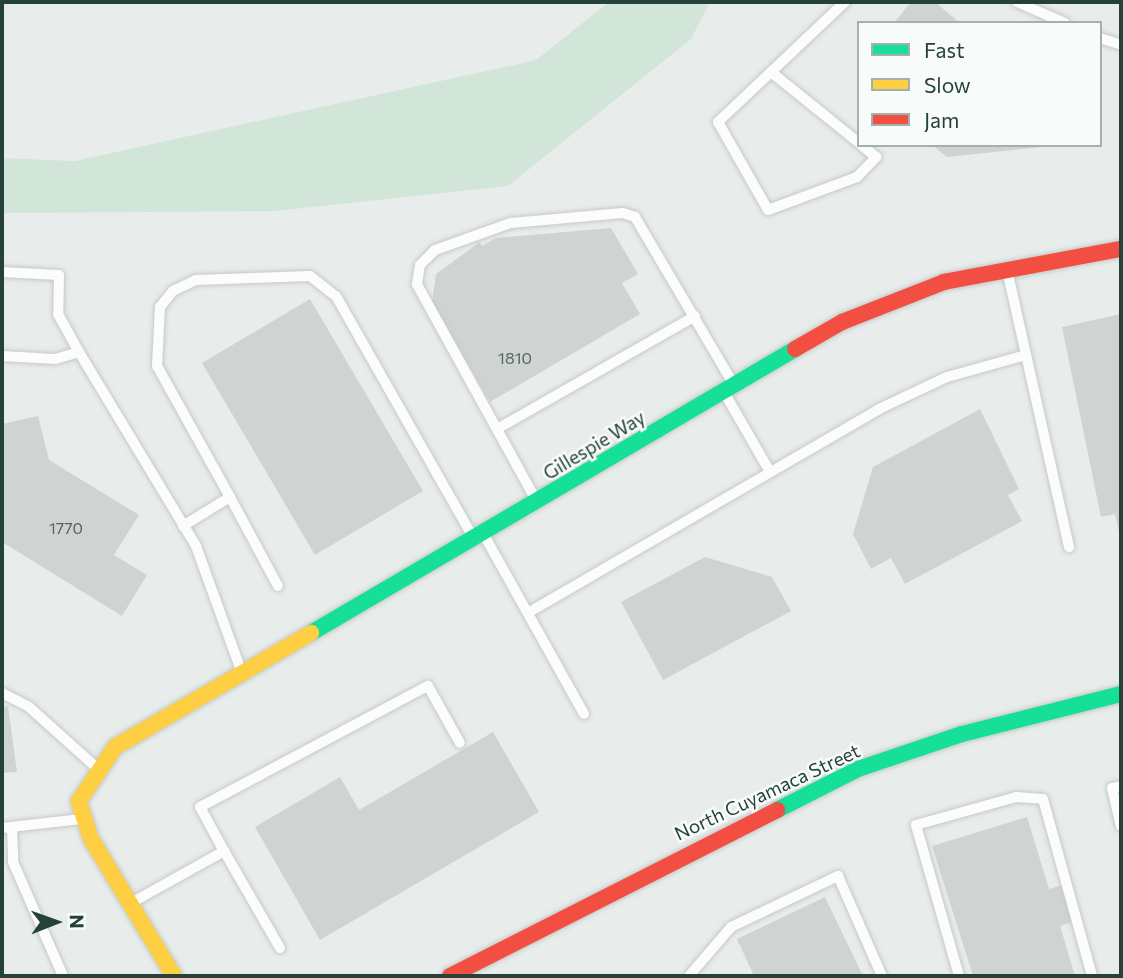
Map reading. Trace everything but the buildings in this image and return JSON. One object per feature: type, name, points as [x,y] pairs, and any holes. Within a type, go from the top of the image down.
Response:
[{"type":"street","name":"Gillespie Way","points":[[85,818],[79,801],[97,768],[115,747],[538,503],[842,322],[943,282],[1121,249]]},
{"type":"street","name":"North Cuyamaca Street","points":[[450,976],[859,769],[962,734],[1121,694]]},
{"type":"street","points":[[85,818],[174,976]]},
{"type":"lane","points":[[845,2],[718,122],[768,210],[857,177],[876,157],[864,147]]},
{"type":"lane","points":[[1017,2],[1060,21]]},
{"type":"lane","points":[[1102,39],[1121,45]]},
{"type":"lane","points":[[771,72],[857,142]]},
{"type":"lane","points":[[538,503],[417,284],[420,265],[435,250],[511,223],[623,213],[643,225],[695,316],[770,472]]},
{"type":"lane","points":[[1007,270],[1069,548]]},
{"type":"lane","points":[[2,272],[59,275],[58,314],[183,526],[243,673]]},
{"type":"lane","points":[[278,586],[157,366],[160,307],[173,291],[196,280],[310,276],[336,296],[479,537],[531,611],[584,714]]},
{"type":"lane","points":[[497,429],[695,316]]},
{"type":"lane","points":[[2,356],[55,359],[79,352]]},
{"type":"lane","points":[[531,611],[917,390],[1026,355]]},
{"type":"lane","points":[[183,526],[230,497]]},
{"type":"lane","points":[[280,948],[200,807],[428,686],[460,743]]},
{"type":"lane","points":[[2,693],[29,707],[97,768]]},
{"type":"lane","points":[[1121,786],[1112,788],[1121,826]]},
{"type":"lane","points":[[958,976],[916,825],[1016,797],[1043,799],[1093,976]]},
{"type":"lane","points":[[63,976],[13,863],[7,827],[85,818]]},
{"type":"lane","points":[[131,903],[224,851]]},
{"type":"lane","points":[[689,976],[731,927],[838,876],[882,976]]},
{"type":"green space","points":[[609,2],[710,2],[691,39],[508,186],[275,211],[2,213],[2,158],[75,161],[536,60]]},
{"type":"traffic: fast","points":[[311,633],[795,349]]},
{"type":"traffic: fast","points":[[777,810],[858,769],[962,734],[1121,694]]},
{"type":"traffic: slow","points":[[174,976],[91,839],[79,801],[115,747],[311,633]]},
{"type":"traffic: jam","points":[[795,349],[842,322],[944,282],[1121,249]]},
{"type":"traffic: jam","points":[[450,976],[777,810]]}]
